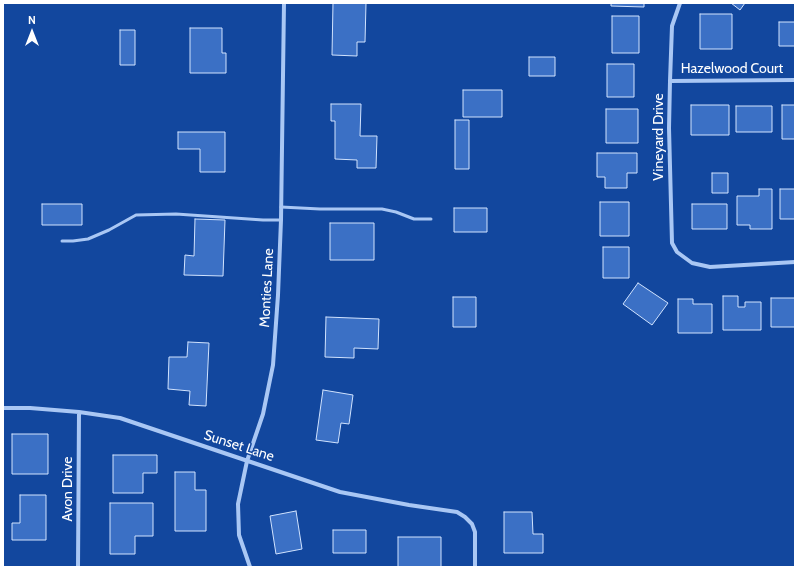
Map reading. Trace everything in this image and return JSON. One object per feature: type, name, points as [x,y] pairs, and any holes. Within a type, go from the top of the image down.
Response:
[{"type":"street","name":"Monties Lane","points":[[250,567],[239,536],[238,504],[247,461],[263,414],[273,365],[281,220],[284,3]]},
{"type":"street","name":"Vineyard Drive","points":[[680,3],[672,26],[670,81],[669,128],[672,243],[677,252],[692,262],[710,267],[795,262]]},
{"type":"street","name":"Hazelwood Court","points":[[670,81],[795,80]]},
{"type":"street","name":"Sunset Lane","points":[[3,408],[30,408],[79,412],[120,418],[340,492],[408,505],[457,512],[472,524],[475,532],[475,567]]},
{"type":"street","name":"Avon Drive","points":[[78,567],[79,412]]},
{"type":"lane","points":[[281,207],[320,209],[382,209],[396,212],[414,219],[431,219]]},
{"type":"lane","points":[[62,241],[88,239],[110,230],[136,215],[176,214],[281,220]]},
{"type":"building","points":[[333,3],[366,3],[365,42],[357,42],[357,56],[332,55]]},
{"type":"building","points":[[611,3],[644,3],[644,7],[611,6]]},
{"type":"building","points":[[731,3],[745,3],[740,10]]},
{"type":"building","points":[[700,14],[732,14],[732,49],[700,49]]},
{"type":"building","points":[[612,16],[639,16],[639,53],[612,53]]},
{"type":"building","points":[[779,22],[795,22],[795,46],[779,46]]},
{"type":"building","points":[[190,28],[222,28],[222,53],[226,53],[226,73],[190,73]]},
{"type":"building","points":[[120,30],[135,30],[135,65],[120,65]]},
{"type":"building","points":[[529,57],[555,57],[555,76],[529,76]]},
{"type":"building","points":[[607,64],[634,64],[634,97],[607,97]]},
{"type":"building","points":[[463,90],[502,90],[502,117],[463,117]]},
{"type":"building","points":[[331,104],[361,104],[360,136],[377,136],[376,168],[357,168],[357,160],[335,159],[335,121],[331,121]]},
{"type":"building","points":[[691,105],[729,105],[729,135],[691,135]]},
{"type":"building","points":[[782,105],[795,105],[795,139],[782,139]]},
{"type":"building","points":[[736,106],[772,106],[772,132],[736,132]]},
{"type":"building","points":[[606,109],[638,109],[638,143],[606,143]]},
{"type":"building","points":[[455,120],[469,120],[469,169],[455,169]]},
{"type":"building","points":[[178,132],[225,132],[225,172],[200,172],[200,149],[178,149]]},
{"type":"building","points":[[597,153],[637,153],[637,173],[627,173],[627,188],[605,188],[605,177],[597,177]]},
{"type":"building","points":[[712,173],[728,173],[728,193],[712,193]]},
{"type":"building","points":[[759,189],[772,189],[772,229],[750,229],[750,225],[737,225],[737,196],[759,196]]},
{"type":"building","points":[[780,189],[795,189],[795,219],[780,219]]},
{"type":"building","points":[[600,202],[629,202],[629,236],[600,236]]},
{"type":"building","points":[[42,204],[82,204],[82,225],[42,225]]},
{"type":"building","points":[[692,204],[727,204],[727,229],[692,229]]},
{"type":"building","points":[[454,208],[487,208],[487,232],[454,232]]},
{"type":"building","points":[[195,219],[225,220],[223,276],[184,275],[185,255],[194,256]]},
{"type":"building","points":[[330,223],[374,223],[374,260],[330,260]]},
{"type":"building","points":[[603,247],[629,247],[629,278],[603,278]]},
{"type":"building","points":[[638,283],[668,303],[652,325],[623,304]]},
{"type":"building","points":[[723,296],[738,296],[738,307],[745,307],[745,302],[761,302],[761,330],[723,330]]},
{"type":"building","points":[[453,297],[476,297],[476,327],[453,327]]},
{"type":"building","points":[[771,298],[795,298],[795,327],[771,327]]},
{"type":"building","points":[[678,299],[693,299],[693,304],[712,304],[712,333],[678,333]]},
{"type":"building","points":[[326,317],[379,319],[378,349],[354,348],[354,358],[325,357]]},
{"type":"building","points":[[188,342],[209,343],[206,406],[189,405],[190,391],[168,389],[169,357],[187,357]]},
{"type":"building","points":[[323,390],[353,395],[349,424],[341,423],[338,443],[316,440]]},
{"type":"building","points":[[12,434],[48,434],[48,474],[12,474]]},
{"type":"building","points":[[113,455],[157,455],[157,473],[143,473],[143,493],[113,493]]},
{"type":"building","points":[[175,472],[195,472],[195,490],[206,490],[206,531],[175,531]]},
{"type":"building","points":[[20,495],[46,495],[46,540],[12,540],[12,523],[20,523]]},
{"type":"building","points":[[110,503],[153,503],[153,536],[135,536],[135,554],[110,554]]},
{"type":"building","points":[[296,511],[302,549],[276,554],[270,516]]},
{"type":"building","points":[[504,512],[532,512],[533,534],[543,534],[543,553],[504,553]]},
{"type":"building","points":[[333,530],[366,530],[366,553],[333,553]]},
{"type":"building","points":[[398,537],[441,537],[441,567],[398,567]]}]
